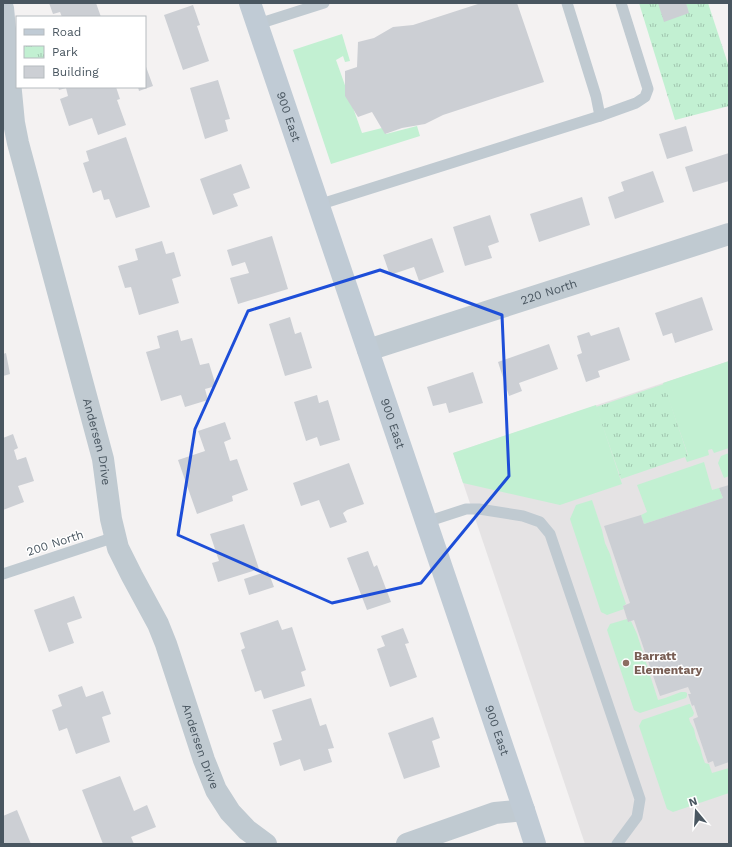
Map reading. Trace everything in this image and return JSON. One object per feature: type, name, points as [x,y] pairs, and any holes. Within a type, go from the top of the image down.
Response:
[{"type":"street","name":"900 East","points":[[250,3],[535,844]]},
{"type":"street","name":"Andersen Drive","points":[[3,8],[14,123],[18,143],[103,459],[111,519],[115,537],[122,557],[164,637],[204,760],[216,790],[230,812],[247,830],[266,844]]},
{"type":"street","name":"220 North","points":[[368,350],[729,234]]},
{"type":"street","points":[[407,844],[495,813],[524,810]]},
{"type":"lane","points":[[258,24],[324,3]]},
{"type":"lane","points":[[567,3],[596,96],[600,116]]},
{"type":"lane","points":[[318,205],[600,116],[636,103],[645,97],[648,89],[621,3]]},
{"type":"lane","points":[[426,522],[466,509],[478,509],[523,516],[540,522],[550,534],[640,799],[637,817],[617,844]]},
{"type":"lane","name":"200 North","points":[[3,574],[115,537]]},
{"type":"highlighted area","points":[[380,270],[502,315],[509,476],[421,583],[332,603],[178,535],[195,429],[248,311]]},
{"type":"shaded area","name":"Barratt Elementary","points":[[729,361],[729,844],[585,844],[453,453]]},
{"type":"green space","points":[[639,3],[708,3],[729,67],[729,106],[675,120]]},
{"type":"green space","points":[[342,34],[350,61],[345,62],[343,56],[336,60],[362,133],[382,128],[386,134],[417,126],[420,136],[331,164],[293,50]]},
{"type":"green space","points":[[729,361],[729,448],[714,453],[712,449],[708,450],[709,455],[687,462],[685,457],[688,455],[663,383]]},
{"type":"green space","points":[[664,384],[688,456],[621,479],[596,407]]},
{"type":"green space","points":[[596,405],[622,484],[560,505],[463,483],[453,453]]},
{"type":"green space","points":[[729,453],[729,476],[724,478],[718,463],[721,456]]},
{"type":"green space","points":[[704,462],[712,490],[719,488],[723,498],[644,524],[641,515],[647,512],[637,485]]},
{"type":"green space","points":[[592,500],[626,604],[623,606],[624,609],[607,615],[601,612],[570,519],[576,505]]},
{"type":"green space","points":[[627,619],[629,622],[631,621],[637,634],[658,700],[681,692],[687,693],[686,698],[640,713],[634,710],[607,630],[610,624]]},
{"type":"green space","points":[[689,704],[694,713],[693,716],[689,718],[690,722],[694,729],[705,763],[709,764],[712,773],[729,768],[729,793],[673,812],[667,809],[639,726],[642,720]]},
{"type":"building","points":[[49,3],[96,3],[101,16],[62,16],[60,12],[53,14]]},
{"type":"building","points":[[481,3],[517,3],[544,82],[443,115],[425,124],[402,128],[385,134],[372,112],[358,117],[345,96],[345,71],[357,67],[358,42],[374,38],[393,27],[413,25]]},
{"type":"building","points":[[658,3],[686,3],[689,13],[664,22]]},
{"type":"building","points":[[193,5],[200,25],[197,26],[209,61],[183,70],[164,15]]},
{"type":"building","points":[[146,67],[153,86],[139,91],[138,88],[146,88]]},
{"type":"building","points":[[218,80],[230,119],[225,120],[228,131],[205,139],[190,88]]},
{"type":"building","points":[[66,88],[116,88],[120,99],[117,100],[126,125],[98,135],[92,118],[69,126],[60,99],[68,96]]},
{"type":"building","points":[[686,126],[693,151],[667,159],[659,134]]},
{"type":"building","points":[[126,137],[150,207],[116,218],[109,199],[104,200],[101,190],[93,193],[83,163],[89,161],[86,151]]},
{"type":"building","points":[[729,153],[729,181],[693,192],[685,167]]},
{"type":"building","points":[[241,164],[250,188],[233,194],[238,206],[213,215],[200,179]]},
{"type":"building","points":[[653,171],[664,202],[615,219],[608,197],[624,191],[621,182]]},
{"type":"building","points":[[582,197],[590,225],[539,242],[530,214]]},
{"type":"building","points":[[490,215],[499,242],[488,246],[492,258],[465,266],[453,227]]},
{"type":"building","points":[[272,236],[288,289],[238,304],[230,278],[249,273],[245,262],[232,266],[227,250]]},
{"type":"building","points":[[432,238],[444,272],[419,281],[414,267],[390,275],[383,255]]},
{"type":"building","points":[[162,241],[166,254],[174,252],[181,276],[172,279],[179,303],[139,315],[131,287],[125,288],[118,266],[138,260],[135,249]]},
{"type":"building","points":[[702,297],[713,330],[675,343],[672,333],[663,336],[655,313]]},
{"type":"building","points":[[290,317],[295,334],[301,332],[312,368],[285,376],[269,324]]},
{"type":"building","points":[[619,327],[630,360],[598,371],[600,377],[586,382],[577,355],[582,353],[577,336],[589,332],[591,336]]},
{"type":"building","points":[[178,330],[181,341],[192,338],[200,365],[209,363],[216,386],[205,389],[208,400],[185,407],[181,395],[161,401],[146,352],[160,348],[157,336]]},
{"type":"building","points":[[549,344],[558,369],[519,383],[522,391],[509,396],[498,362]]},
{"type":"building","points":[[6,353],[10,374],[3,376],[3,354]]},
{"type":"building","points":[[473,372],[483,403],[449,413],[446,403],[433,406],[427,387]]},
{"type":"building","points":[[317,395],[319,403],[328,400],[340,440],[320,446],[317,437],[306,441],[294,402]]},
{"type":"building","points":[[225,422],[231,439],[224,442],[230,461],[237,459],[248,490],[232,496],[233,501],[197,514],[178,460],[205,451],[198,431]]},
{"type":"building","points":[[13,434],[18,448],[14,450],[17,460],[26,457],[34,481],[18,486],[24,502],[3,510],[3,438]]},
{"type":"building","points":[[349,463],[364,504],[343,513],[347,522],[330,528],[319,500],[301,506],[293,483]]},
{"type":"building","points":[[729,485],[729,762],[715,767],[713,761],[708,763],[693,719],[698,717],[688,694],[691,694],[688,687],[660,696],[634,620],[628,622],[623,606],[630,603],[604,526],[641,515],[644,524],[723,498],[719,488]]},
{"type":"building","points":[[244,524],[259,569],[218,582],[212,563],[219,561],[210,534]]},
{"type":"building","points":[[368,551],[374,567],[377,565],[391,602],[367,610],[347,558]]},
{"type":"building","points":[[268,571],[274,587],[249,595],[244,579]]},
{"type":"building","points":[[74,596],[82,618],[67,623],[74,643],[49,652],[34,610]]},
{"type":"building","points":[[278,620],[282,630],[292,627],[306,670],[301,672],[305,686],[264,699],[261,690],[255,692],[241,650],[245,648],[240,633]]},
{"type":"building","points":[[403,628],[409,643],[405,644],[417,677],[390,687],[377,649],[385,646],[381,636]]},
{"type":"building","points":[[82,686],[86,697],[103,691],[111,714],[102,717],[110,742],[76,754],[67,728],[59,731],[52,710],[62,706],[58,695]]},
{"type":"building","points":[[311,698],[320,726],[326,724],[334,748],[328,749],[332,762],[304,771],[300,759],[280,766],[273,743],[282,740],[272,710]]},
{"type":"building","points":[[433,717],[440,738],[432,741],[440,767],[404,779],[388,733]]},
{"type":"building","points":[[120,776],[134,811],[147,805],[156,827],[131,837],[134,844],[103,844],[82,790]]},
{"type":"building","points":[[17,810],[31,844],[3,844],[3,816]]},
{"type":"place","name":"Barratt Elementary","points":[[626,663]]}]
